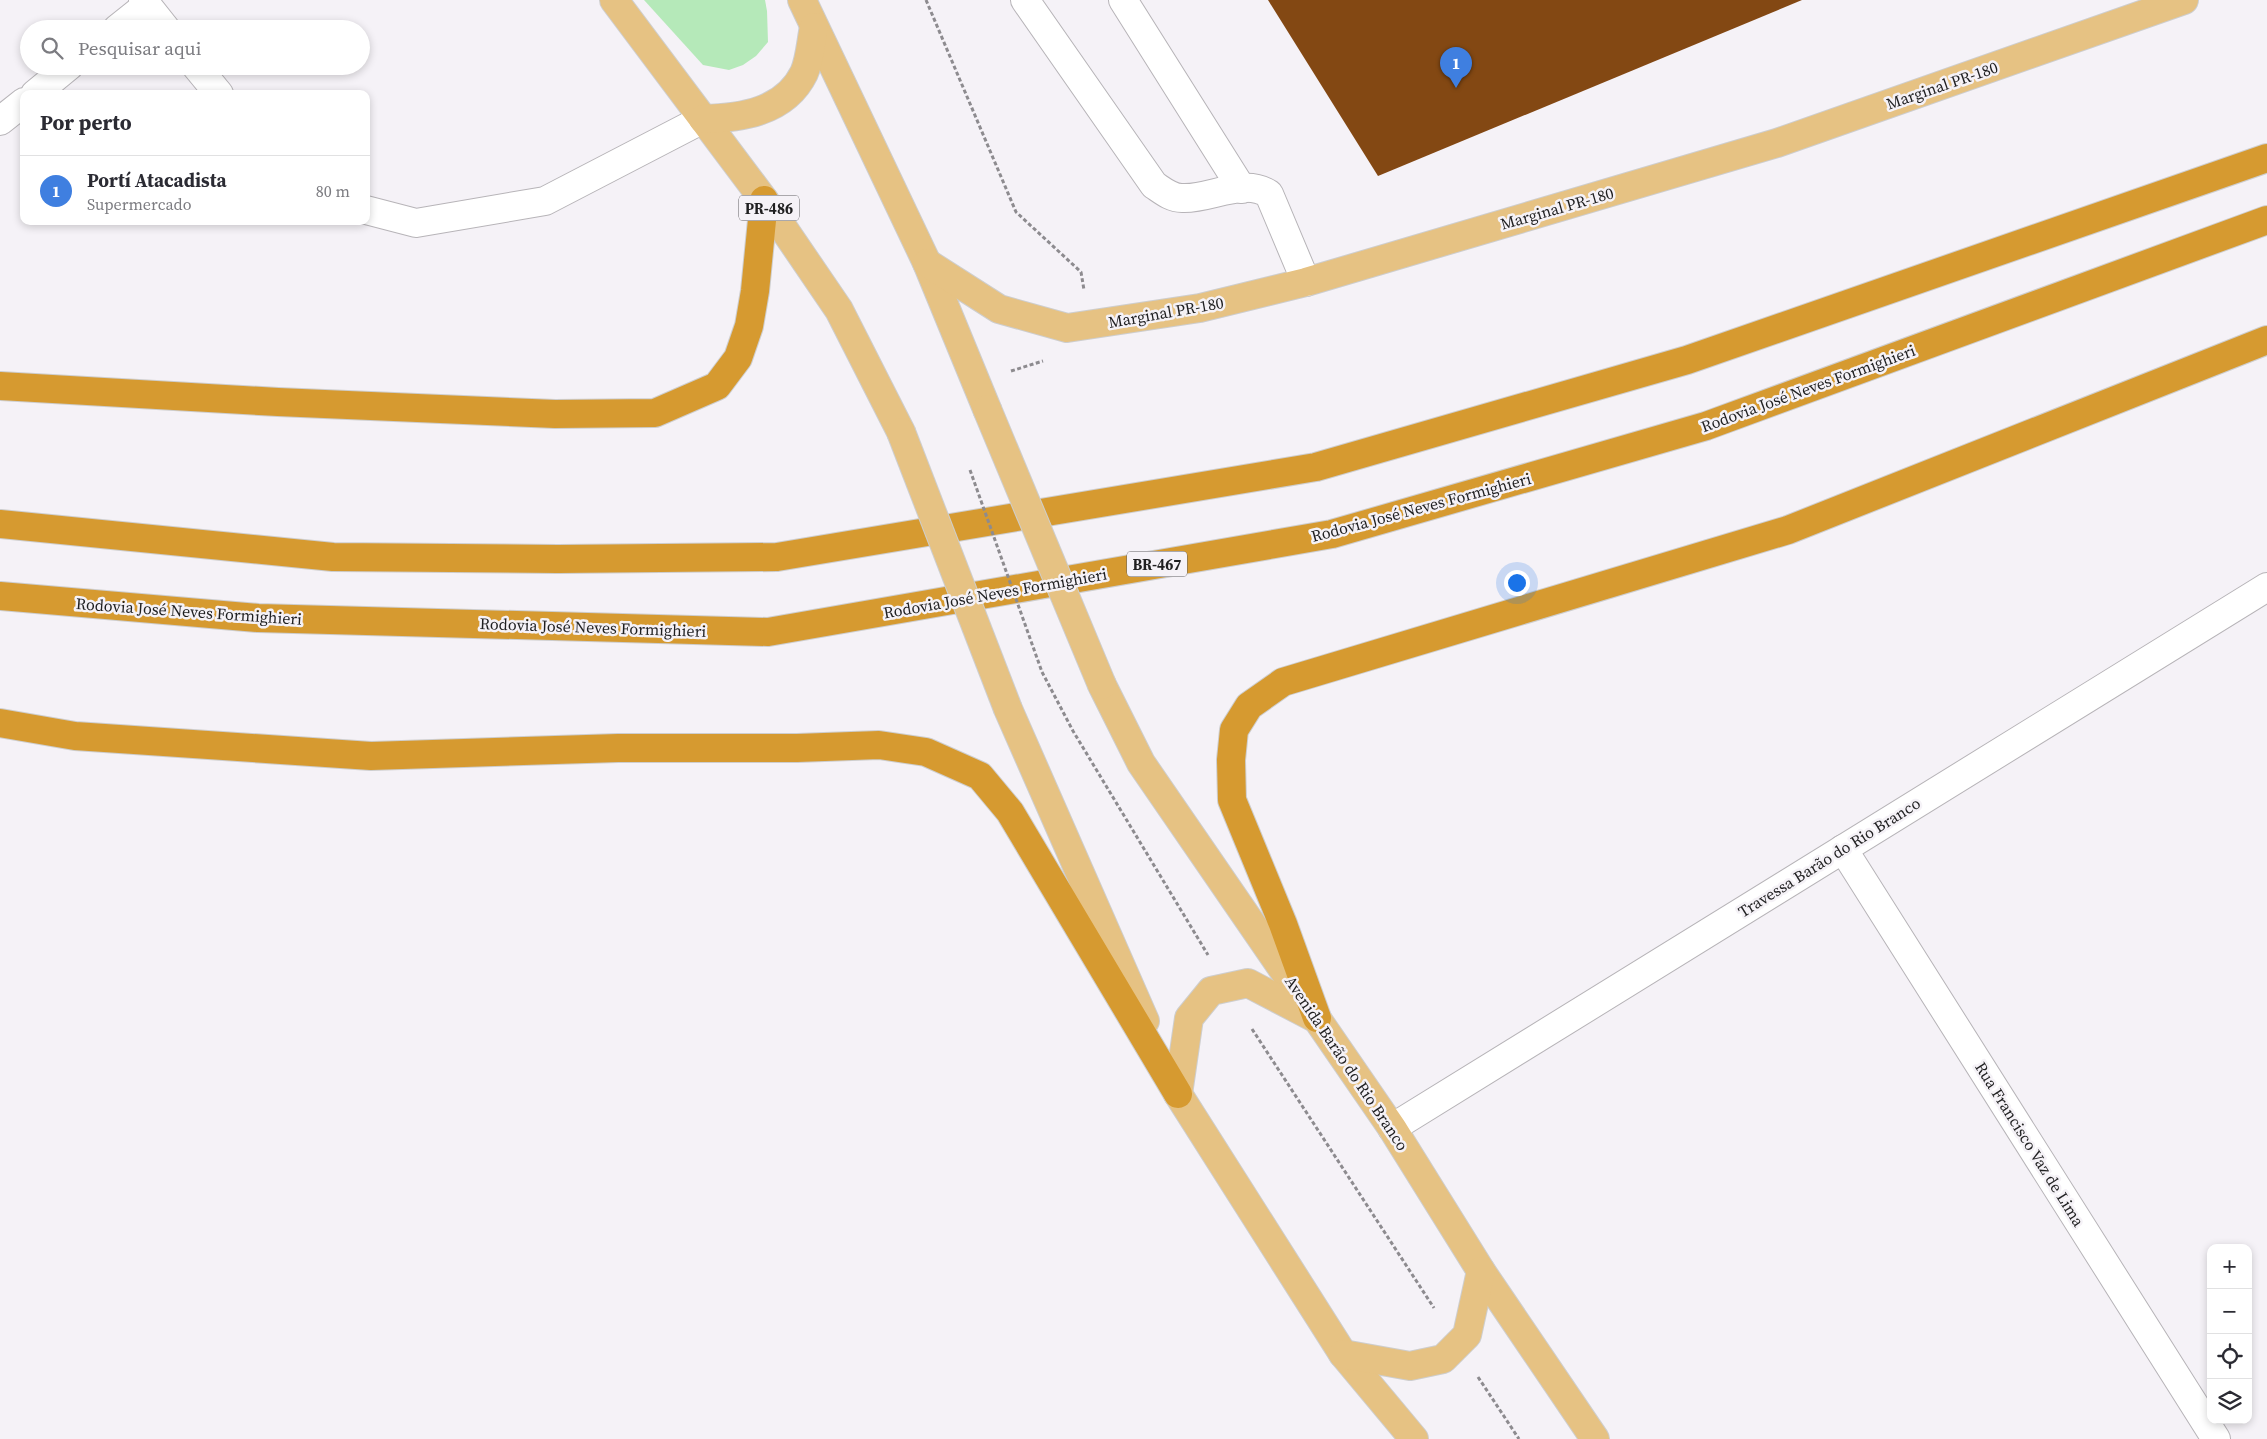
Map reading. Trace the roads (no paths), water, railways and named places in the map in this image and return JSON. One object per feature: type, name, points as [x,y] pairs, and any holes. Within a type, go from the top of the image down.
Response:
[{"type":"highway","points":[[7,524],[333,557],[558,559],[776,557],[1316,467],[1687,360],[2267,158]]},
{"type":"highway","points":[[0,386],[298,403],[555,414],[655,413],[717,386],[738,358],[749,326],[755,291],[764,200]]},
{"type":"highway","name":"Rodovia José Neves Formighieri","points":[[0,596],[258,618],[768,632],[1332,534],[1706,426],[2267,220]]},
{"type":"highway","points":[[1317,1018],[1282,924],[1232,800],[1231,760],[1234,730],[1250,706],[1282,682],[1788,530],[2267,340]]},
{"type":"highway","points":[[0,723],[75,736],[371,756],[618,748],[797,748],[879,745],[926,752],[980,776],[1010,812],[1178,1094]]},
{"type":"main road","name":"PR-486","points":[[614,0],[764,200],[839,310],[901,432],[1008,709],[1178,1094]]},
{"type":"main road","name":"Avenida Barão do Rio Branco","points":[[802,0],[927,263],[1102,685],[1141,763],[1392,1128],[1481,1271],[1595,1439]]},
{"type":"main road","name":"Marginal PR-180","points":[[927,263],[999,309],[1067,328],[1200,308],[1306,282],[1777,143],[2184,0]]},
{"type":"main road","points":[[703,119],[732,118],[758,112],[786,96],[804,73],[814,27]]},
{"type":"main road","points":[[1317,1018],[1248,983],[1211,991],[1189,1018],[1178,1094],[1343,1354],[1414,1439]]},
{"type":"main road","points":[[1343,1354],[1410,1366],[1442,1360],[1467,1335],[1481,1271]]},
{"type":"street","points":[[813,0],[814,27]]},
{"type":"street","points":[[1025,0],[1154,185],[1167,195],[1182,198],[1242,188],[1260,188],[1269,194],[1306,282]]},
{"type":"street","points":[[1123,0],[1242,188]]},
{"type":"street","points":[[127,20],[145,3],[159,20]]},
{"type":"street","points":[[40,90],[59,75]]},
{"type":"street","points":[[203,75],[216,90]]},
{"type":"street","points":[[0,121],[20,105]]},
{"type":"street","points":[[370,211],[416,223],[545,201],[703,119]]},
{"type":"street","name":"Travessa Barão do Rio Branco","points":[[1392,1128],[2267,587]]},
{"type":"street","name":"Rua Francisco Vaz de Lima","points":[[1843,849],[2216,1439]]},
{"type":"place","name":"Portí Atacadista","points":[[1456,88]]}]
